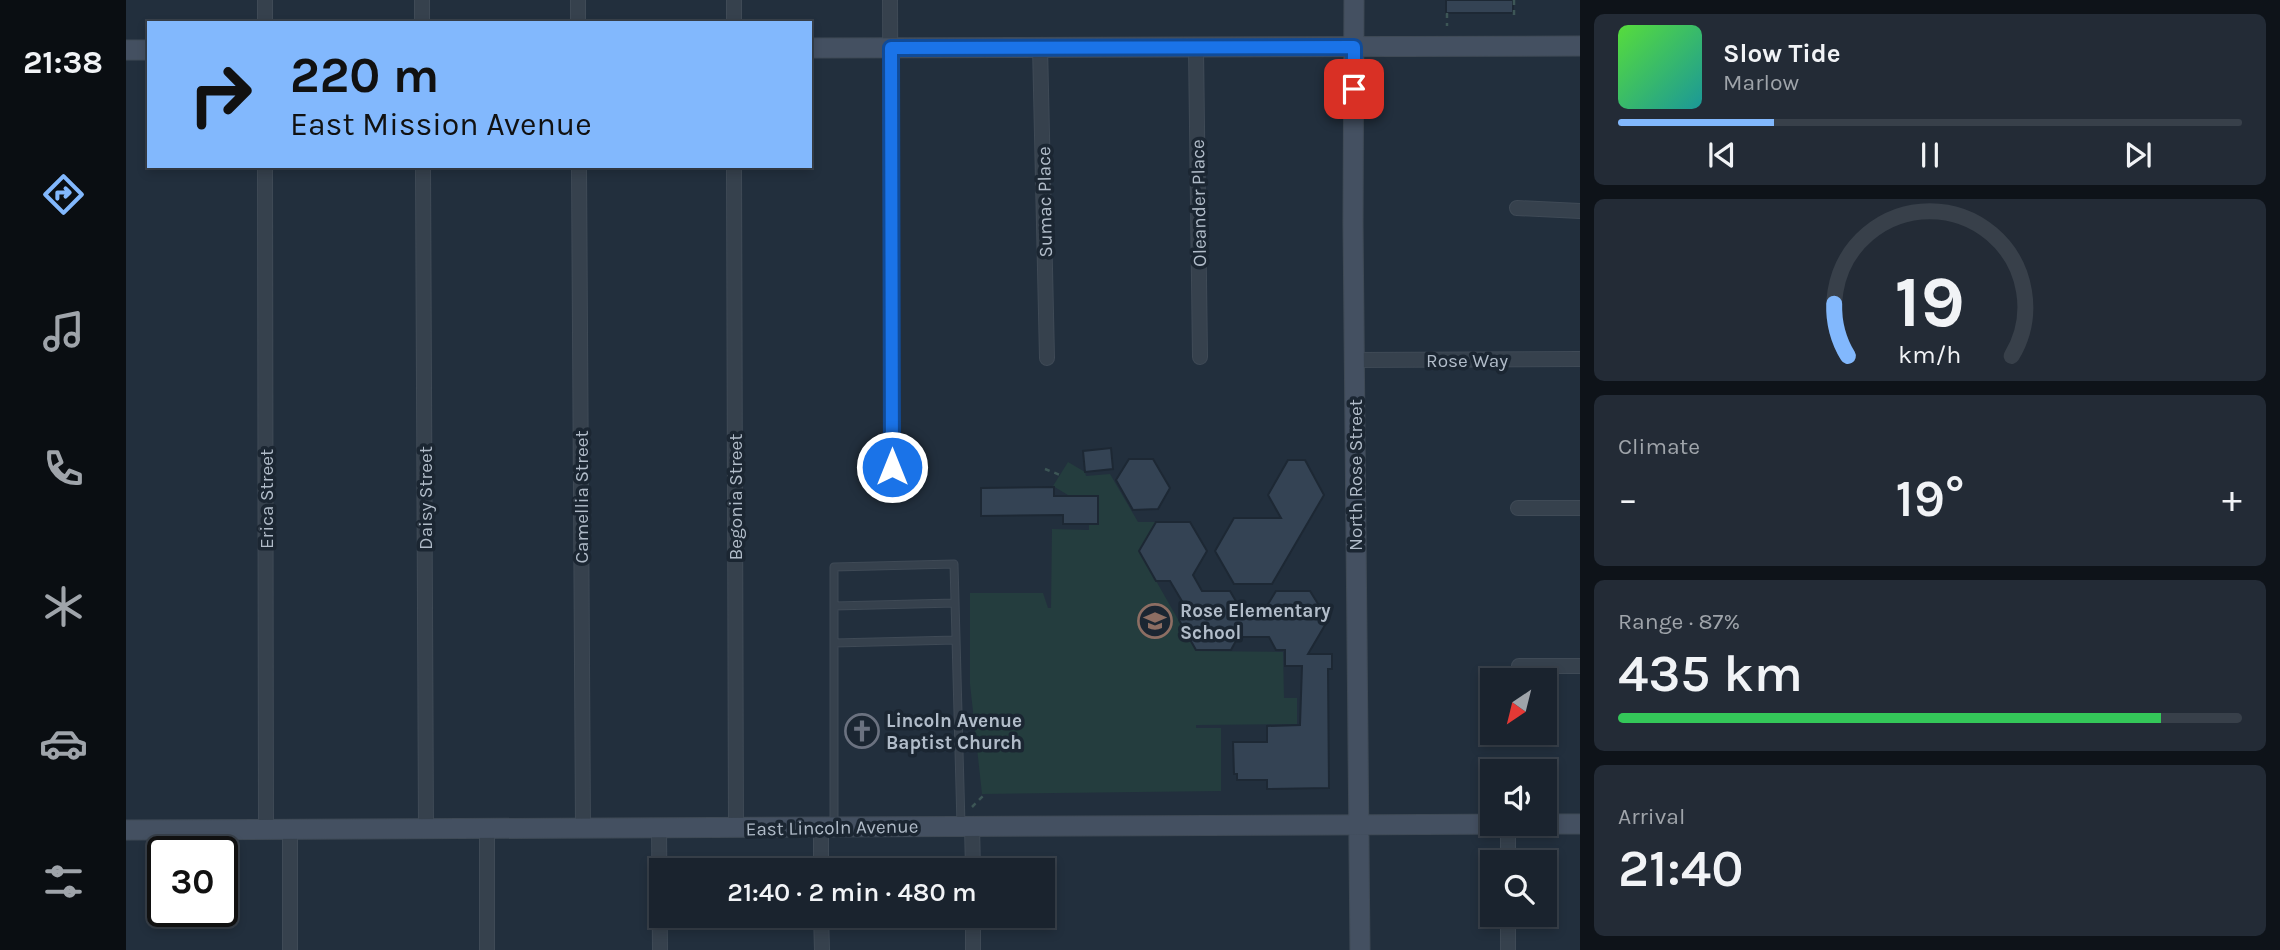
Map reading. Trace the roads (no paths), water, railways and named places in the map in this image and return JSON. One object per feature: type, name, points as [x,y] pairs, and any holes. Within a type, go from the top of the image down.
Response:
[{"type":"main road","name":"North Rose Street","points":[[1354,0],[1354,360],[1360,950]]},
{"type":"main road","points":[[812,48],[1580,46]]},
{"type":"main road","points":[[126,50],[147,50]]},
{"type":"main road","name":"East Lincoln Avenue","points":[[126,830],[828,827],[969,820],[1480,824]]},
{"type":"main road","points":[[1557,824],[1580,824]]},
{"type":"street","points":[[265,0],[265,21]]},
{"type":"street","points":[[422,0],[422,21]]},
{"type":"street","points":[[578,0],[578,21]]},
{"type":"street","points":[[734,0],[734,21]]},
{"type":"street","points":[[890,0],[892,467]]},
{"type":"street","name":"Sumac Place","points":[[1041,46],[1047,358]]},
{"type":"street","name":"Oleander Place","points":[[1196,49],[1200,357]]},
{"type":"street","name":"Erica Street","points":[[265,168],[267,831]]},
{"type":"street","name":"Daisy Street","points":[[423,168],[426,829]]},
{"type":"street","name":"Camellia Street","points":[[579,168],[583,829]]},
{"type":"street","name":"Begonia Street","points":[[734,168],[736,828]]},
{"type":"street","points":[[1517,208],[1580,211]]},
{"type":"street","name":"Rose Way","points":[[1354,360],[1580,359]]},
{"type":"street","points":[[1518,508],[1580,508]]},
{"type":"street","points":[[1518,666],[1580,666]]},
{"type":"street","points":[[969,820],[971,858]]},
{"type":"street","points":[[823,858],[828,827]]},
{"type":"street","points":[[659,828],[660,950]]},
{"type":"street","points":[[486,830],[487,950]]},
{"type":"street","points":[[290,831],[290,950]]},
{"type":"street","points":[[1508,927],[1508,950]]},
{"type":"street","points":[[821,928],[822,950]]},
{"type":"street","points":[[973,928],[973,950]]},
{"type":"lane","points":[[828,827],[834,567],[954,564],[956,640],[969,820]]},
{"type":"lane","points":[[834,606],[955,603]]},
{"type":"lane","points":[[834,643],[956,640]]},
{"type":"place","name":"Rose Elementary School","points":[[1155,621]]},
{"type":"place","name":"Lincoln Avenue Baptist Church","points":[[862,731]]}]
